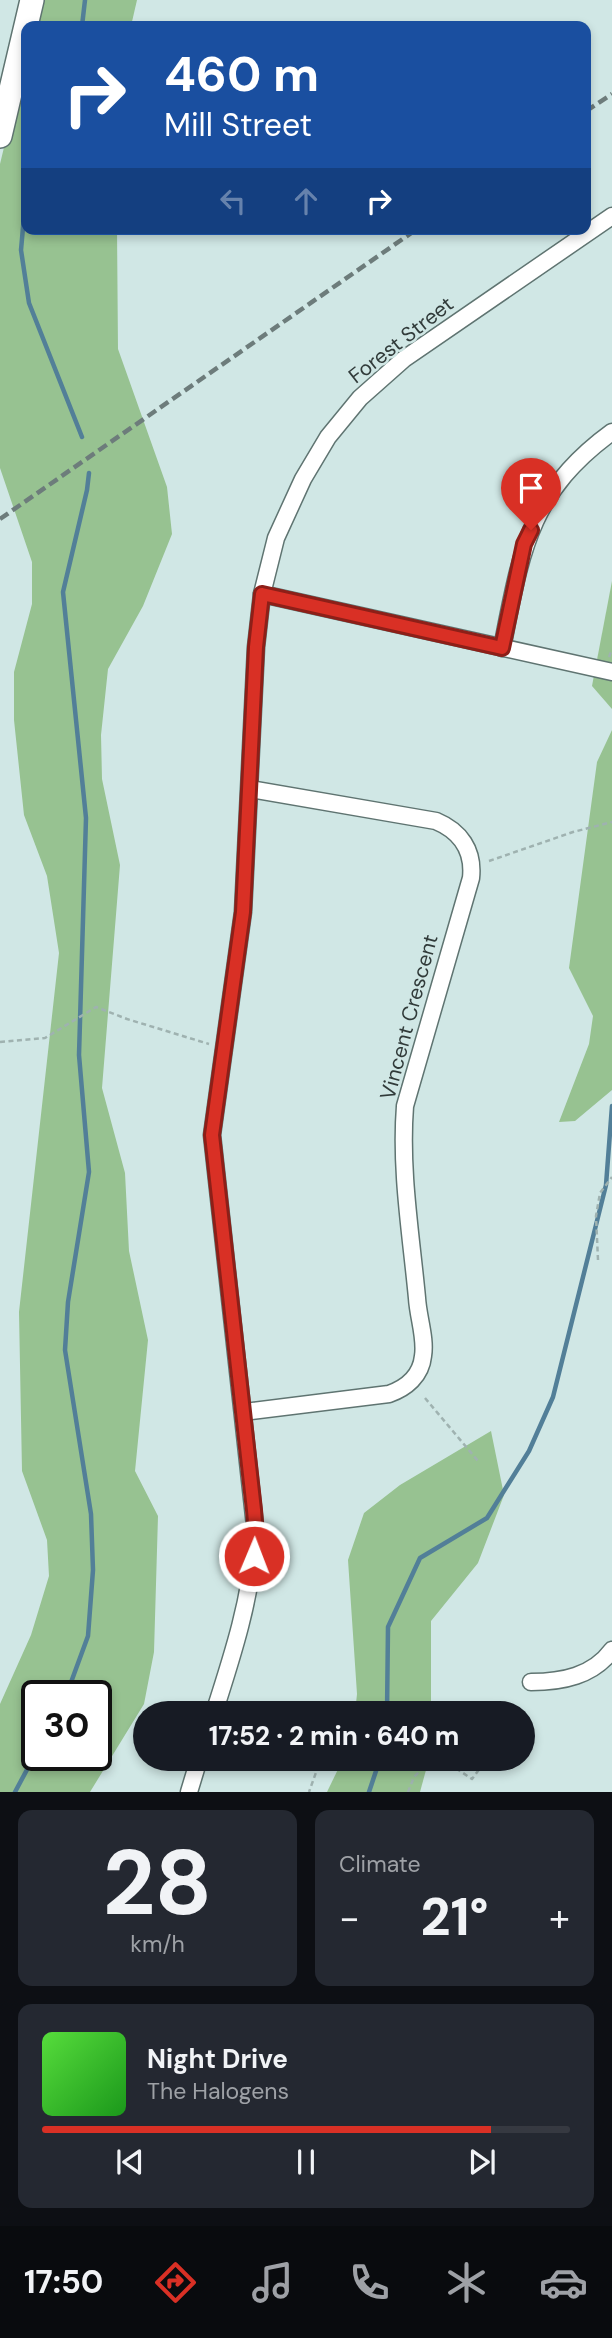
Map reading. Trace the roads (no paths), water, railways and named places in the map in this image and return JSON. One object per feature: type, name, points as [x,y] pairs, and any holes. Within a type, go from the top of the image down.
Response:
[{"type":"street","points":[[27,21],[32,0]]},
{"type":"street","points":[[0,136],[21,47]]},
{"type":"street","name":"Forest Street","points":[[591,230],[612,215]]},
{"type":"street","name":"Forest Street","points":[[218,1701],[243,1622],[252,1578],[256,1535],[212,1135],[243,912],[256,647],[262,594],[276,538],[303,479],[328,437],[360,398],[404,359],[583,235]]},
{"type":"street","points":[[502,648],[524,544],[537,516],[566,472],[612,432]]},
{"type":"street","points":[[262,594],[612,672]]},
{"type":"street","name":"Vincent Crescent","points":[[244,1412],[389,1394],[412,1380],[421,1365],[424,1347],[402,1144],[405,1106],[471,872],[469,853],[461,838],[436,821],[250,789]]},
{"type":"street","points":[[531,1682],[553,1682],[590,1672],[612,1650]]},
{"type":"street","points":[[188,1792],[195,1771]]},
{"type":"waterway","points":[[83,21],[85,0]]},
{"type":"waterway","points":[[22,235],[21,250],[29,303],[82,437]]},
{"type":"waterway","points":[[72,1680],[88,1636],[93,1570],[91,1514],[65,1350],[68,1302],[89,1172],[79,1055],[86,818],[63,592],[89,473]]},
{"type":"waterway","points":[[387,1701],[388,1627],[420,1558],[487,1518],[529,1451],[553,1397],[606,1185],[612,1106]]},
{"type":"waterway","points":[[15,1792],[26,1771]]},
{"type":"waterway","points":[[369,1792],[376,1771]]},
{"type":"railway","points":[[591,108],[612,94]]},
{"type":"railway","points":[[0,519],[408,235]]}]
